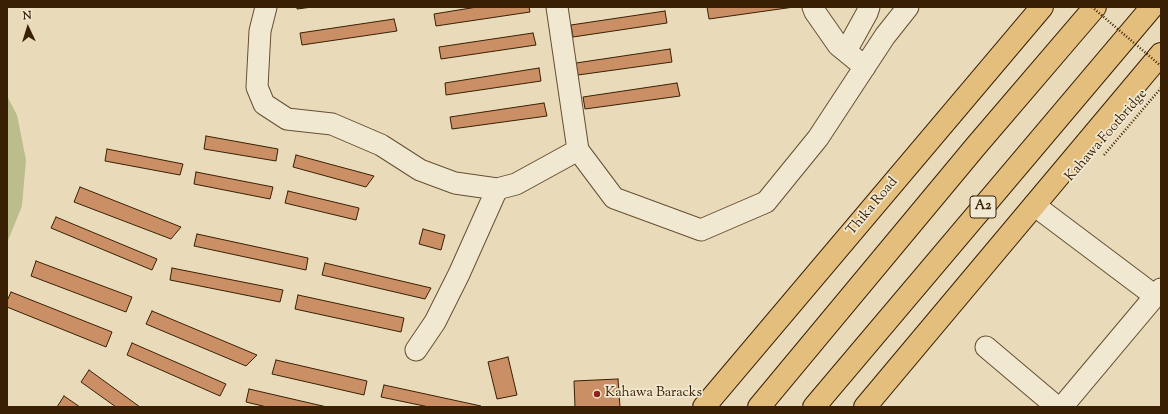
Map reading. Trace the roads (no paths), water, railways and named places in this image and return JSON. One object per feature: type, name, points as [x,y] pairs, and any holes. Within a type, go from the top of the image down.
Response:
[{"type":"main road","name":"Thika Road","points":[[704,407],[1042,7]]},
{"type":"main road","points":[[759,407],[976,146],[1095,7]]},
{"type":"main road","name":"A2","points":[[814,407],[1152,7]]},
{"type":"main road","points":[[865,407],[1161,54]]},
{"type":"street","points":[[266,7],[260,31],[257,87],[264,104],[287,119],[332,124],[381,145],[420,170],[455,183],[497,189],[516,184],[578,150]]},
{"type":"street","points":[[557,7],[578,150],[614,198],[700,230],[766,202],[818,138],[885,36],[908,7]]},
{"type":"street","points":[[813,7],[814,12],[838,45],[865,67]]},
{"type":"street","points":[[846,51],[869,7]]},
{"type":"street","points":[[416,350],[435,322],[459,274],[497,189]]},
{"type":"street","points":[[1034,205],[1158,292],[1062,407]]},
{"type":"street","points":[[986,347],[1057,407]]},
{"type":"place","name":"Kahawa Baracks","points":[[597,394]]}]
